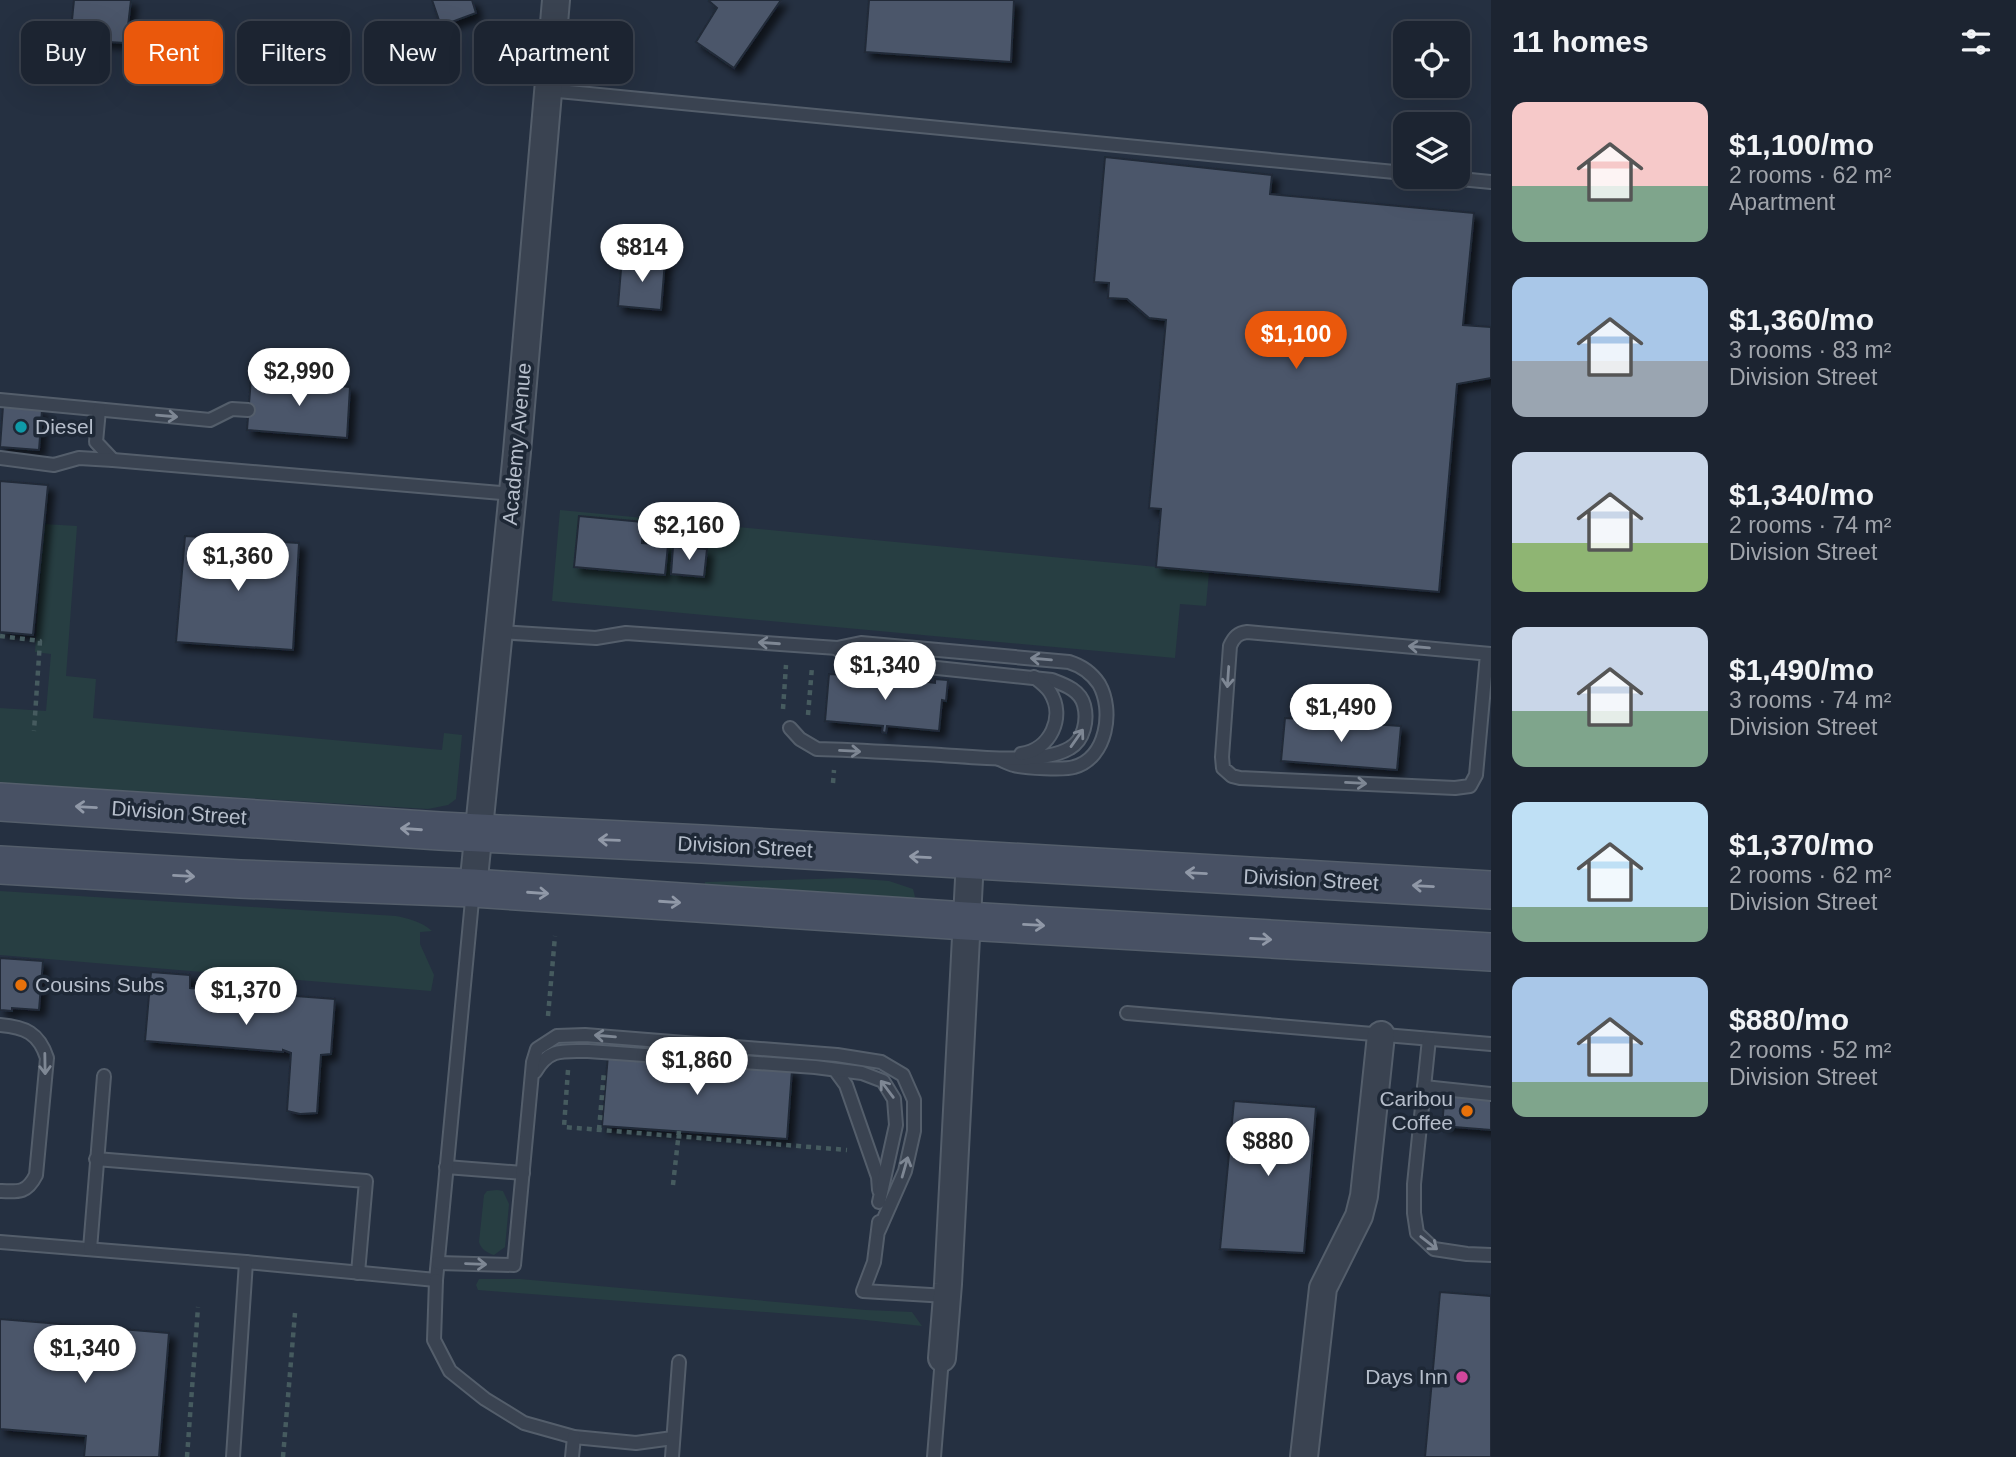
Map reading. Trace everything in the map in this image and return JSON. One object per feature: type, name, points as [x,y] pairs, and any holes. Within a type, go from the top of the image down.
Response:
[{"type":"main road","name":"Division Street","points":[[0,802],[479,833],[1491,890]]},
{"type":"main road","points":[[0,865],[240,879],[473,888],[1491,953]]},
{"type":"street","name":"Academy Avenue","points":[[473,888],[512,494],[556,0]]},
{"type":"street","points":[[942,1358],[970,860]]},
{"type":"street","points":[[1304,1457],[1323,1287],[1360,1216],[1364,1196],[1381,1035]]},
{"type":"lane","points":[[548,90],[1393,172]]},
{"type":"lane","points":[[1470,180],[1491,182]]},
{"type":"lane","points":[[0,400],[210,420],[232,409],[248,410]]},
{"type":"lane","points":[[99,410],[96,442],[113,460]]},
{"type":"lane","points":[[0,458],[54,465],[79,458],[113,460],[512,494]]},
{"type":"lane","points":[[498,632],[596,638],[626,633],[837,648],[861,643],[1069,662],[1089,672],[1100,685],[1106,702],[1106,724],[1101,743],[1090,758],[1075,767],[1055,768],[1015,765],[999,759]]},
{"type":"lane","points":[[1241,633],[1489,654],[1476,775],[1469,786],[1455,788],[1240,778],[1232,776],[1223,768],[1230,646],[1241,633]]},
{"type":"lane","points":[[786,724],[800,739],[817,749],[999,759],[1053,755],[1072,748],[1082,735],[1086,723],[1085,707],[1080,696],[1067,685],[1052,680],[861,660],[837,648]]},
{"type":"lane","points":[[999,759],[1032,751],[1046,741],[1055,729],[1058,713],[1054,701],[1049,690],[1033,676]]},
{"type":"lane","points":[[473,888],[446,1167],[433,1340],[450,1371],[485,1399],[524,1423],[574,1437],[636,1443],[673,1437]]},
{"type":"lane","points":[[1127,1013],[1491,1044]]},
{"type":"lane","points":[[0,1025],[13,1026],[34,1035],[43,1044],[47,1058],[36,1175],[31,1185],[19,1192],[0,1191]]},
{"type":"lane","points":[[438,1264],[513,1265],[537,1049],[557,1036],[585,1035],[837,1055],[881,1062],[903,1075],[914,1100],[914,1131],[905,1171],[879,1230]]},
{"type":"lane","points":[[1429,1039],[1414,1184],[1414,1213],[1418,1233],[1434,1249],[1491,1255]]},
{"type":"lane","points":[[532,1076],[543,1059],[553,1052],[570,1051],[773,1063],[862,1073],[883,1081],[894,1098],[896,1125],[879,1202]]},
{"type":"lane","points":[[835,1070],[846,1086],[878,1177],[879,1230],[874,1262],[863,1291],[947,1296]]},
{"type":"lane","points":[[90,1250],[104,1076]]},
{"type":"lane","points":[[1424,1087],[1491,1094]]},
{"type":"lane","points":[[96,1159],[366,1181],[358,1273]]},
{"type":"lane","points":[[446,1167],[523,1173]]},
{"type":"lane","points":[[0,1242],[436,1280]]},
{"type":"lane","points":[[233,1457],[246,1262]]},
{"type":"lane","points":[[934,1457],[942,1358]]},
{"type":"lane","points":[[672,1457],[679,1362]]},
{"type":"lane","points":[[572,1457],[574,1437]]},
{"type":"path","points":[[0,636],[40,640],[34,731]]},
{"type":"path","points":[[786,665],[786,724]]},
{"type":"path","points":[[811,723],[808,715],[812,667]]},
{"type":"path","points":[[833,783],[834,767]]},
{"type":"path","points":[[548,1020],[555,936]]},
{"type":"path","points":[[599,1130],[605,1063]]},
{"type":"path","points":[[568,1070],[564,1127],[678,1134],[849,1151]]},
{"type":"path","points":[[673,1185],[678,1134]]},
{"type":"path","points":[[187,1457],[198,1307]]},
{"type":"path","points":[[283,1457],[295,1314]]},
{"type":"green space","points":[[560,510],[1209,572],[1206,606],[1180,604],[1175,658],[552,601]]},
{"type":"green space","points":[[44,524],[77,526],[66,676],[96,679],[93,718],[442,750],[444,733],[462,735],[456,799],[448,805],[428,809],[0,783],[0,708],[46,711],[51,654],[35,652]]},
{"type":"green space","points":[[851,878],[889,881],[913,889],[915,897],[910,900],[705,887],[705,882]]},
{"type":"green space","points":[[0,891],[401,917],[432,931],[420,932],[420,944],[434,975],[431,991],[0,955]]},
{"type":"green space","points":[[487,1191],[503,1191],[509,1204],[505,1247],[494,1255],[481,1247],[479,1242],[484,1195]]},
{"type":"green space","points":[[479,1279],[520,1279],[912,1312],[922,1326],[478,1290],[476,1285]]},
{"type":"building","points":[[74,0],[131,0],[129,21],[124,21],[124,43],[110,42],[110,21],[72,21]]},
{"type":"building","points":[[432,0],[472,0],[476,13],[454,21],[439,21]]},
{"type":"building","points":[[710,0],[781,0],[734,68],[696,42],[717,8]]},
{"type":"building","points":[[869,0],[1014,0],[1011,62],[865,52]]},
{"type":"building","points":[[1105,157],[1272,175],[1270,194],[1474,213],[1463,325],[1491,327],[1491,378],[1457,384],[1439,592],[1156,567],[1161,509],[1149,508],[1166,320],[1149,318],[1127,299],[1108,298],[1109,283],[1094,282]]},
{"type":"building","points":[[622,257],[665,261],[661,310],[618,306]]},
{"type":"building","points":[[251,378],[350,387],[347,438],[247,430]]},
{"type":"building","name":"Diesel","points":[[3,406],[42,410],[39,450],[0,447]]},
{"type":"building","points":[[0,481],[48,485],[33,635],[0,632]]},
{"type":"building","points":[[579,516],[643,522],[642,543],[668,545],[665,575],[574,567]]},
{"type":"building","points":[[185,536],[299,543],[293,650],[176,642]]},
{"type":"building","points":[[673,547],[707,549],[704,577],[671,574]]},
{"type":"building","points":[[874,672],[891,673],[890,678],[935,683],[935,679],[948,680],[946,701],[942,700],[939,731],[887,726],[886,733],[882,732],[883,726],[825,721],[829,674],[874,677]]},
{"type":"building","points":[[1285,718],[1401,726],[1397,770],[1281,761]]},
{"type":"building","name":"Cousins Subs","points":[[0,958],[43,961],[39,1010],[0,1010]]},
{"type":"building","points":[[151,972],[190,975],[190,988],[335,999],[331,1054],[321,1055],[317,1113],[300,1114],[287,1111],[291,1053],[283,1050],[145,1041]]},
{"type":"building","points":[[608,1055],[792,1070],[787,1139],[602,1126]]},
{"type":"building","name":"Caribou Coffee","points":[[1445,1092],[1491,1096],[1491,1130],[1442,1126]]},
{"type":"building","points":[[1234,1101],[1316,1107],[1304,1253],[1220,1249]]},
{"type":"building","name":"Days Inn","points":[[1440,1292],[1491,1296],[1491,1457],[1425,1457]]},
{"type":"building","points":[[0,1319],[169,1333],[159,1457],[84,1457],[86,1436],[0,1429]]},
{"type":"place","name":"Diesel","points":[[21,427]]},
{"type":"place","name":"Cousins Subs","points":[[21,985]]},
{"type":"place","name":"Caribou Coffee","points":[[1467,1111]]},
{"type":"place","name":"Days Inn","points":[[1462,1377]]}]
